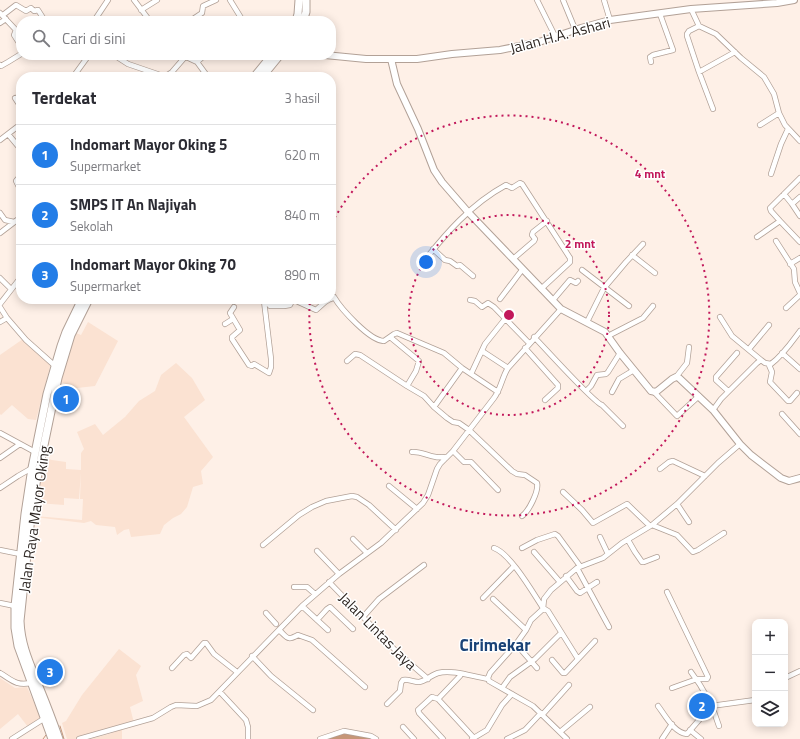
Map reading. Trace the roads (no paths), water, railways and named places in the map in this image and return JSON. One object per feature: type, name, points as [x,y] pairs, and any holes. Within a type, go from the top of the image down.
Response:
[{"type":"main road","points":[[297,16],[299,0]]},
{"type":"main road","points":[[305,16],[306,0]]},
{"type":"main road","points":[[258,72],[268,60]]},
{"type":"main road","points":[[266,72],[276,60]]},
{"type":"main road","name":"Jalan Raya Mayor Oking","points":[[59,739],[49,710],[25,653],[20,629],[31,516],[41,440],[54,365],[66,332],[80,304]]},
{"type":"main road","name":"Jalan Raya Mayor Oking","points":[[52,739],[16,640],[15,606],[20,554],[35,452],[41,440],[67,346],[86,304]]},
{"type":"street","points":[[97,16],[108,0]]},
{"type":"street","points":[[134,0],[146,16]]},
{"type":"street","points":[[141,10],[157,0]]},
{"type":"street","points":[[198,16],[202,13],[203,6],[216,0]]},
{"type":"street","points":[[230,0],[240,16]]},
{"type":"street","points":[[537,0],[555,36]]},
{"type":"street","points":[[563,0],[575,29]]},
{"type":"street","points":[[604,0],[610,20]]},
{"type":"street","name":"Jalan H.A. Ashari","points":[[336,56],[391,60],[417,59],[500,50],[539,42],[575,29],[610,20],[691,9],[777,3],[794,0]]},
{"type":"street","points":[[0,23],[3,16],[17,5],[25,11],[31,8],[34,11],[38,10],[42,16]]},
{"type":"street","points":[[691,9],[699,26],[716,34],[764,77],[774,94],[779,113],[788,129],[800,141]]},
{"type":"street","points":[[650,62],[650,57],[652,55],[673,50],[660,14]]},
{"type":"street","points":[[3,16],[16,29],[14,36],[16,39]]},
{"type":"street","points":[[699,26],[689,31],[687,34],[713,109]]},
{"type":"street","points":[[699,72],[735,52]]},
{"type":"street","points":[[0,65],[1,66],[16,57]]},
{"type":"street","points":[[77,72],[85,60]]},
{"type":"street","points":[[122,60],[128,64],[151,72]]},
{"type":"street","points":[[172,72],[181,60]]},
{"type":"street","points":[[193,60],[197,62],[204,72]]},
{"type":"street","points":[[391,60],[397,84],[418,129],[434,170],[468,212],[561,309],[601,329],[649,389],[654,392],[677,416],[699,396]]},
{"type":"street","points":[[760,125],[779,113]]},
{"type":"street","points":[[0,140],[16,128]]},
{"type":"street","points":[[771,174],[783,138],[788,129]]},
{"type":"street","points":[[8,134],[16,144]]},
{"type":"street","points":[[800,178],[770,210],[800,242]]},
{"type":"street","points":[[421,265],[433,249],[468,212],[491,193],[506,184],[512,188],[520,183],[567,252],[571,261],[541,289]]},
{"type":"street","points":[[784,194],[800,216]]},
{"type":"street","points":[[792,204],[800,197]]},
{"type":"street","points":[[0,213],[6,220],[14,222]]},
{"type":"street","points":[[513,259],[534,241],[535,239],[532,235],[533,232],[546,221]]},
{"type":"street","points":[[758,237],[780,221]]},
{"type":"street","points":[[0,233],[14,222]]},
{"type":"street","points":[[776,241],[794,271],[795,282],[800,294],[786,308]]},
{"type":"street","points":[[587,322],[604,288],[643,244]]},
{"type":"street","points":[[433,249],[446,260],[457,266],[461,266],[473,276]]},
{"type":"street","points":[[632,255],[655,273]]},
{"type":"street","points":[[790,264],[800,258]]},
{"type":"street","points":[[500,299],[522,270]]},
{"type":"street","points":[[582,270],[628,306]]},
{"type":"street","points":[[0,278],[11,289]]},
{"type":"street","points":[[553,300],[570,280],[576,283],[578,281]]},
{"type":"street","points":[[16,283],[0,305],[7,318],[26,340],[54,365]]},
{"type":"street","points":[[336,300],[342,309],[356,323],[379,340],[384,341],[397,333],[405,335],[444,353],[462,368],[498,392]]},
{"type":"street","points":[[470,300],[482,307],[489,304],[506,318],[529,344]]},
{"type":"street","points":[[234,307],[230,313],[240,330],[232,338],[235,344],[249,365],[252,366],[254,364],[269,373],[271,360],[264,304]]},
{"type":"street","points":[[303,304],[316,310],[323,304]]},
{"type":"street","points":[[608,336],[643,318],[653,306]]},
{"type":"street","points":[[79,739],[154,718],[171,706],[180,704],[197,706],[203,704],[211,700],[220,692],[278,627],[329,582],[396,530],[426,499],[437,469],[498,392],[508,368],[534,337],[561,309]]},
{"type":"street","points":[[720,317],[728,332],[761,360],[769,364],[772,372],[770,382],[788,401],[790,401],[797,393]]},
{"type":"street","points":[[0,322],[7,318]]},
{"type":"street","points":[[471,374],[490,337],[506,318]]},
{"type":"street","points":[[225,324],[233,319]]},
{"type":"street","points":[[749,349],[769,324]]},
{"type":"street","points":[[769,364],[772,364],[800,331]]},
{"type":"street","points":[[390,337],[419,361],[416,371],[406,386]]},
{"type":"street","points":[[534,337],[586,391],[598,403],[602,404],[623,426]]},
{"type":"street","points":[[654,392],[676,378],[687,363],[689,347]]},
{"type":"street","points":[[525,348],[558,385],[558,388],[545,400]]},
{"type":"street","points":[[482,351],[508,368]]},
{"type":"street","points":[[586,391],[591,386],[597,375],[606,374],[608,372],[620,353]]},
{"type":"street","points":[[782,353],[800,369]]},
{"type":"street","points":[[347,361],[354,355],[358,354],[406,386],[424,396],[452,422],[459,423],[469,430],[512,471],[517,474],[525,475],[537,483],[538,488],[533,500],[527,512],[522,516]]},
{"type":"street","points":[[728,391],[716,380],[716,377],[737,354]]},
{"type":"street","points":[[713,410],[728,391],[761,360]]},
{"type":"street","points":[[434,406],[462,368]]},
{"type":"street","points":[[612,392],[619,380],[634,370]]},
{"type":"street","points":[[676,378],[699,396],[713,410],[740,444],[751,454],[781,478],[789,481],[800,478]]},
{"type":"street","points":[[782,414],[800,434]]},
{"type":"street","points":[[0,432],[35,452]]},
{"type":"street","points":[[0,458],[20,444]]},
{"type":"street","points":[[488,679],[490,673],[516,644],[531,620],[543,608],[546,595],[566,576],[578,567],[601,559],[651,525],[677,504],[740,444]]},
{"type":"street","points":[[452,451],[462,461],[466,463],[469,461],[471,462],[498,490]]},
{"type":"street","points":[[412,452],[421,452],[435,457],[442,456],[446,458]]},
{"type":"street","points":[[660,469],[673,460],[705,476]]},
{"type":"street","points":[[0,488],[32,468]]},
{"type":"street","points":[[389,486],[417,509]]},
{"type":"street","points":[[563,492],[593,523],[626,504],[651,525],[677,535],[693,552],[724,533]]},
{"type":"street","points":[[263,545],[299,515],[312,507],[326,501],[352,496],[357,497],[369,505],[396,530]]},
{"type":"street","points":[[677,504],[689,522]]},
{"type":"street","points":[[522,548],[537,540],[555,534],[578,567],[588,590],[609,627]]},
{"type":"street","points":[[600,537],[608,554]]},
{"type":"street","points":[[353,539],[367,553]]},
{"type":"street","points":[[628,540],[642,562],[657,557]]},
{"type":"street","points":[[494,548],[505,555],[514,566],[543,608],[548,611],[578,659]]},
{"type":"street","points":[[0,550],[20,554]]},
{"type":"street","points":[[318,551],[339,574]]},
{"type":"street","points":[[534,552],[560,582]]},
{"type":"street","points":[[363,617],[379,599],[424,565]]},
{"type":"street","points":[[483,598],[514,566]]},
{"type":"street","points":[[566,576],[578,592],[582,593],[597,582]]},
{"type":"street","name":"Jalan Lintas Jaya","points":[[329,582],[397,652],[428,679]]},
{"type":"street","points":[[294,587],[308,588],[316,594]]},
{"type":"street","points":[[667,592],[708,677],[672,688]]},
{"type":"street","points":[[494,599],[526,630]]},
{"type":"street","points":[[0,604],[15,606]]},
{"type":"street","points":[[302,606],[328,630]]},
{"type":"street","points":[[317,620],[326,609],[330,607],[354,628]]},
{"type":"street","points":[[266,613],[289,639],[300,635],[312,640],[365,686]]},
{"type":"street","points":[[502,688],[510,677],[542,653],[561,633]]},
{"type":"street","points":[[552,660],[564,674],[595,641]]},
{"type":"street","points":[[172,668],[185,654],[191,658],[206,643],[214,654],[237,672]]},
{"type":"street","points":[[516,644],[538,668]]},
{"type":"street","points":[[252,656],[271,676],[313,710]]},
{"type":"street","points":[[788,677],[800,671]]},
{"type":"street","points":[[387,704],[400,691],[401,682],[403,680],[418,682],[428,679],[438,672],[447,672],[488,679],[512,694],[527,701],[567,739]]},
{"type":"street","points":[[691,672],[707,695],[719,726]]},
{"type":"street","points":[[0,674],[16,683],[31,683]]},
{"type":"street","points":[[438,699],[460,676]]},
{"type":"street","points":[[508,739],[525,730],[569,685]]},
{"type":"street","points":[[220,692],[246,720],[248,727],[248,739]]},
{"type":"street","points":[[443,739],[418,711],[418,709],[432,697],[438,699],[473,738],[483,734],[489,728],[497,713],[512,694]]},
{"type":"street","points":[[658,706],[672,724],[684,734],[687,734],[711,706],[752,700]]},
{"type":"street","points":[[560,732],[590,706]]},
{"type":"street","points":[[12,739],[45,718]]},
{"type":"street","points":[[662,739],[672,724]]},
{"type":"street","points":[[403,727],[414,739]]},
{"type":"street","points":[[690,730],[702,739]]},
{"type":"street","points":[[320,739],[344,731],[371,736],[376,739]]},
{"type":"waterway","points":[[60,726],[64,739]]},
{"type":"waterway","points":[[43,739],[46,735]]},
{"type":"place","name":"Indomart Mayor Oking 5","points":[[66,399]]},
{"type":"place","name":"Indomart Mayor Oking 70","points":[[50,672]]},
{"type":"place","name":"SMPS IT An Najiyah","points":[[702,706]]},
{"type":"district","name":"Cirimekar","points":[[495,645]]}]
